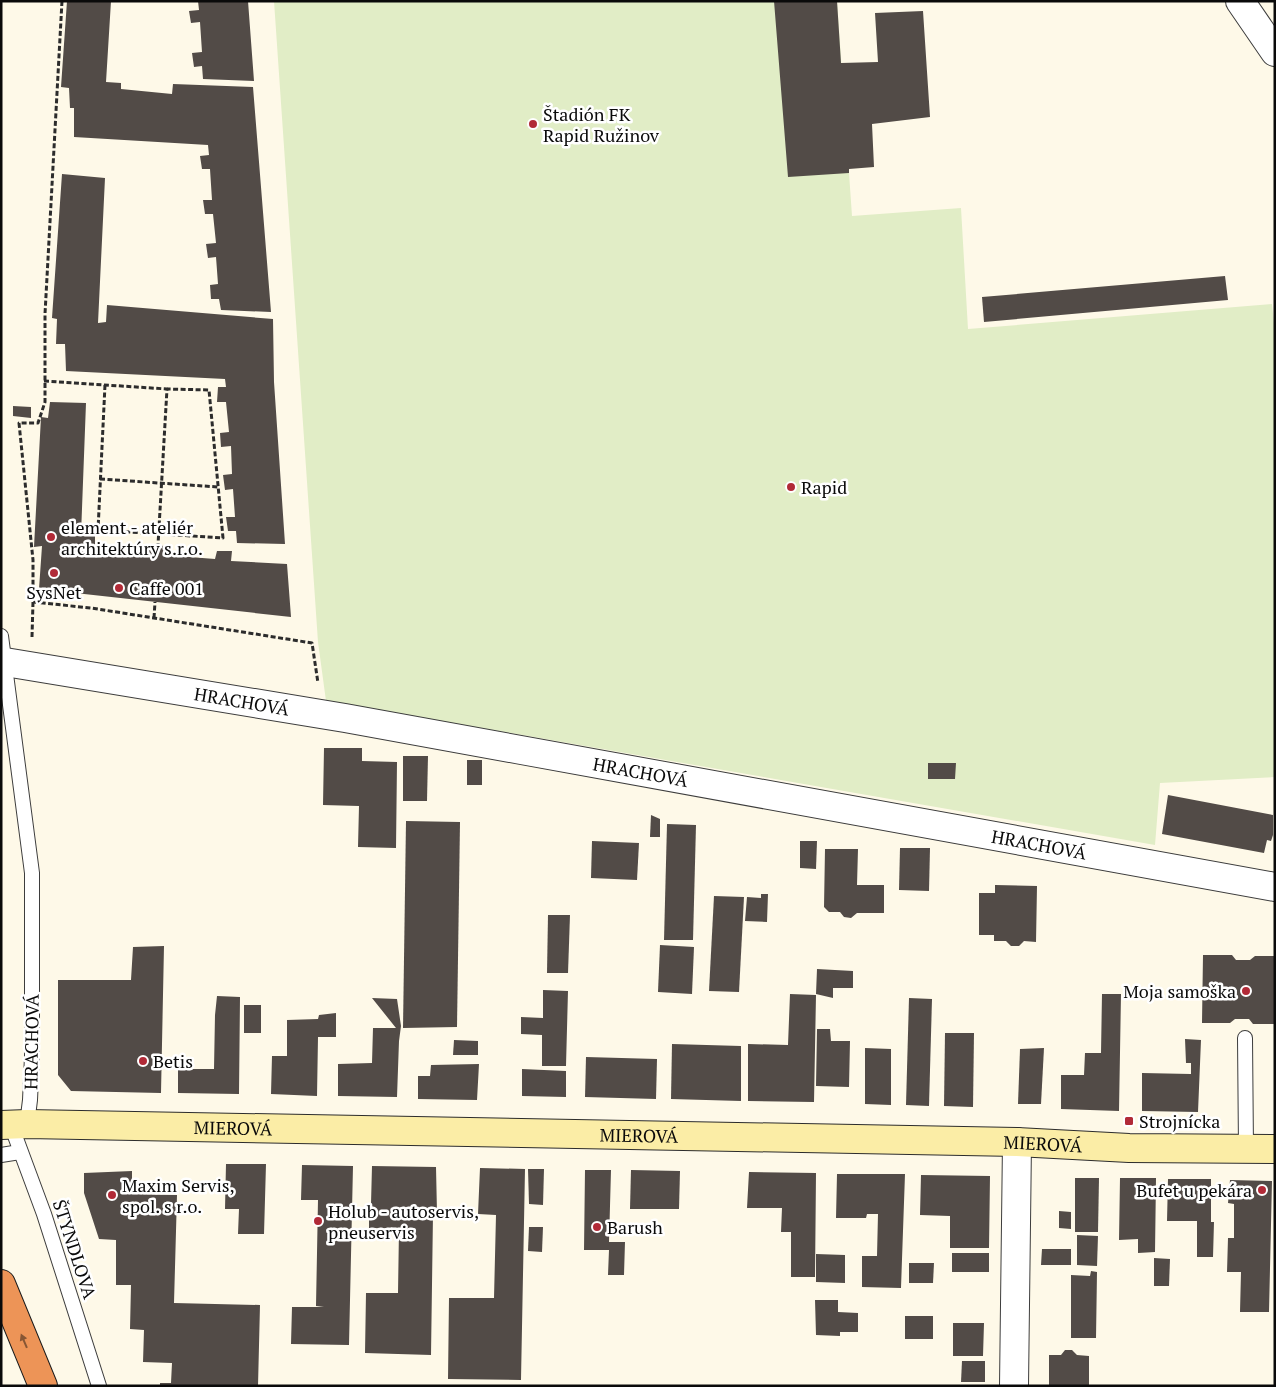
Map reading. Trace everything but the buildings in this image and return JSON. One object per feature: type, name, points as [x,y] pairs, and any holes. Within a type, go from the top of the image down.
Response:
[{"type":"highway","points":[[1,1284],[43,1386]]},
{"type":"street","points":[[1240,1],[1275,52]]},
{"type":"street","name":"HRACHOVÁ","points":[[3,649],[322,714],[1275,887]]},
{"type":"street","name":"MIEROVÁ","points":[[13,1125],[1017,1142],[1129,1148],[1275,1150]]},
{"type":"street","points":[[1014,1386],[1017,1142]]},
{"type":"lane","name":"HRACHOVÁ","points":[[3,649],[32,873],[32,1056],[13,1125]]},
{"type":"lane","points":[[1245,1038],[1246,1149]]},
{"type":"lane","name":"ŠTYNDLOVA","points":[[13,1125],[20,1152],[44,1214],[99,1386]]},
{"type":"lane","points":[[1,1155],[20,1152]]},
{"type":"path","points":[[62,1],[45,314],[45,402],[38,423],[19,423],[33,560],[33,602],[91,608],[312,643],[322,714]]},
{"type":"path","points":[[44,381],[209,390],[223,538],[98,530],[105,385]]},
{"type":"path","points":[[158,545],[166,389]]},
{"type":"path","points":[[100,479],[218,488]]},
{"type":"path","points":[[154,618],[155,602]]},
{"type":"green space","name":"Rapid","points":[[274,1],[837,1],[852,216],[961,208],[968,329],[1272,304],[1275,333],[1275,777],[1160,783],[1155,845],[326,701],[318,642]]},
{"type":"place","name":"Štadión FK Rapid Ružinov","points":[[533,124]]},
{"type":"place","name":"Rapid","points":[[791,487]]},
{"type":"place","name":"element - ateliér architektúry s.r.o.","points":[[51,537]]},
{"type":"place","name":"SysNet","points":[[54,573]]},
{"type":"place","name":"Caffe 001","points":[[119,588]]},
{"type":"place","name":"Moja samoška","points":[[1246,991]]},
{"type":"place","name":"Betis","points":[[143,1061]]},
{"type":"place","name":"Strojnícka","points":[[1129,1121]]},
{"type":"place","name":"Bufet u pekára","points":[[1262,1190]]},
{"type":"place","name":"Maxim Servis, spol. s r.o.","points":[[112,1195]]},
{"type":"place","name":"Holub - autoservis, pneuservis","points":[[318,1221]]},
{"type":"place","name":"Barush","points":[[597,1227]]}]
